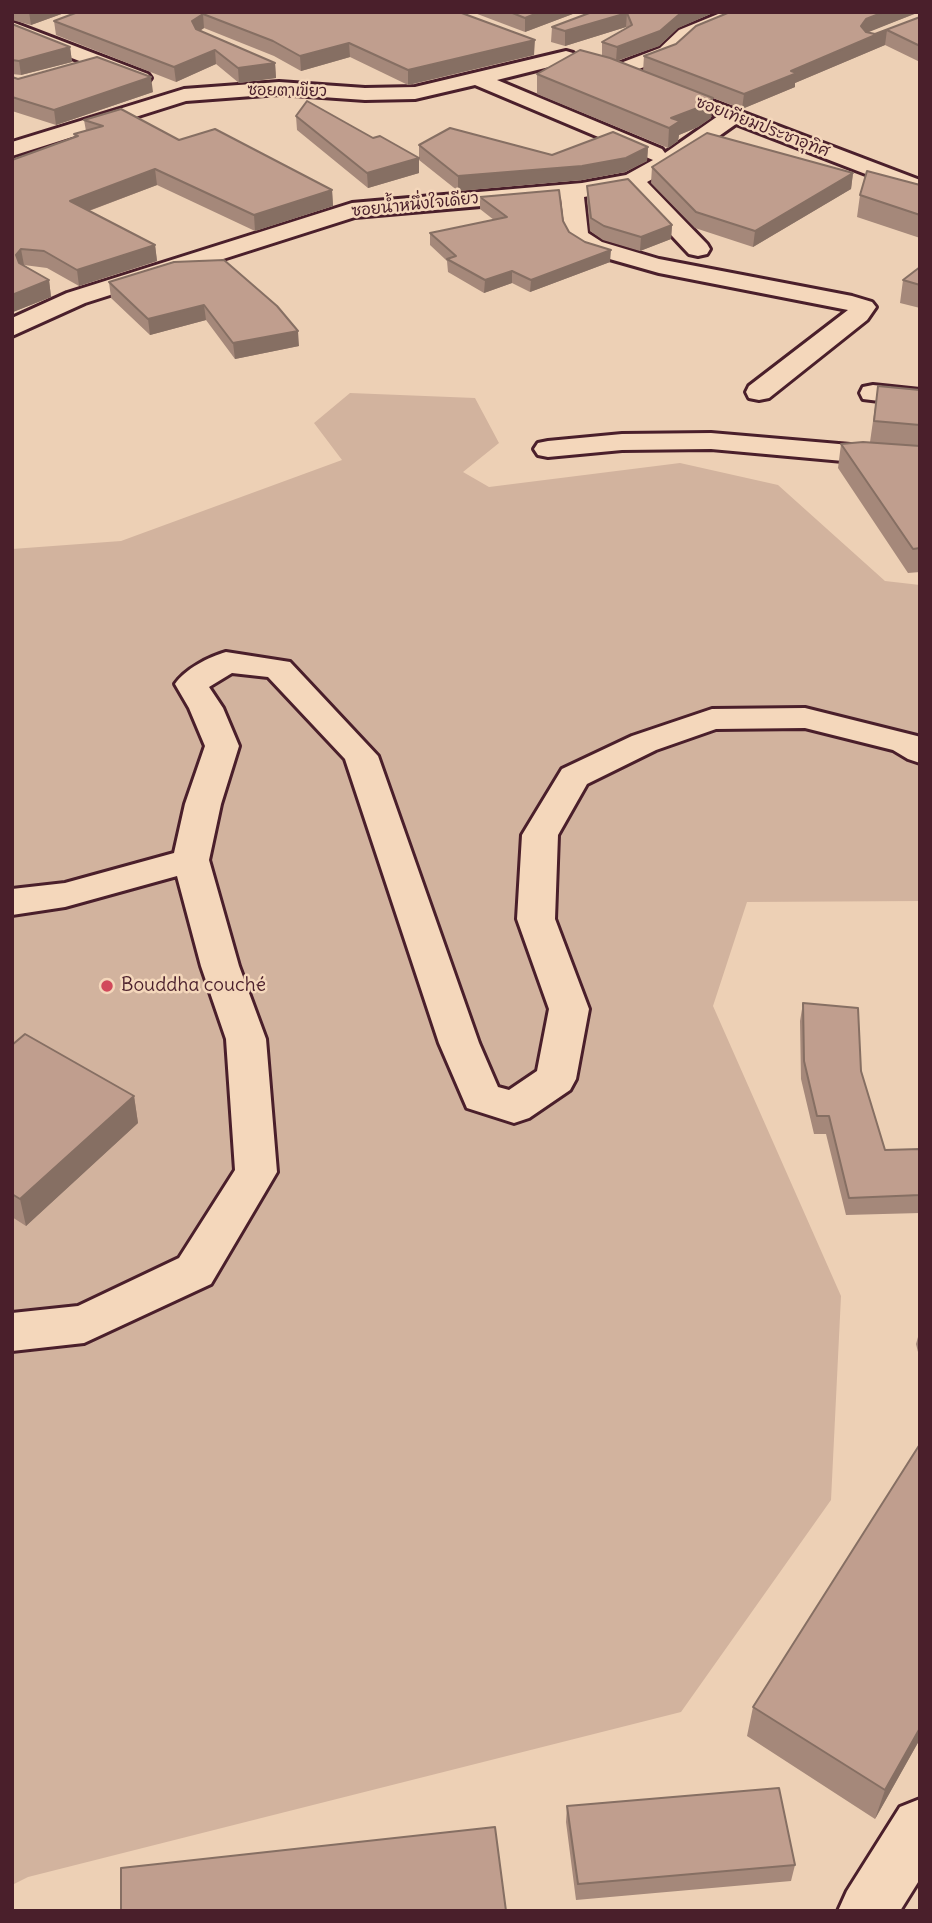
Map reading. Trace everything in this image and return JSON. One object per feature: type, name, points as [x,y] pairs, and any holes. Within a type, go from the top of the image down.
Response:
[{"type":"street","points":[[617,71],[667,52],[686,34],[741,12]]},
{"type":"street","points":[[22,32],[57,26]]},
{"type":"street","points":[[22,32],[184,95]]},
{"type":"street","points":[[535,46],[643,80]]},
{"type":"street","name":"ซอยตาเขียว","points":[[12,149],[184,95],[279,88],[365,94],[415,93],[566,57]]},
{"type":"street","points":[[66,72],[101,62]]},
{"type":"street","points":[[276,68],[320,91]]},
{"type":"street","points":[[476,78],[670,160]]},
{"type":"street","name":"ซอยเทียมประชาอุทิศ","points":[[695,100],[920,188]]},
{"type":"street","name":"ซอยน้ำหนึ่งใจเดียว","points":[[12,328],[65,292],[352,210],[572,191],[633,181],[670,160],[734,116]]},
{"type":"street","points":[[633,181],[698,249]]},
{"type":"street","points":[[572,191],[575,228],[580,240],[591,247],[631,260],[863,307],[858,315],[759,392]]},
{"type":"street","points":[[873,393],[920,398]]},
{"type":"street","points":[[548,449],[621,442],[711,441],[920,460]]},
{"type":"street","points":[[12,1332],[84,1324],[195,1271],[256,1172],[246,1039],[220,966],[191,860],[203,804],[222,746],[206,708],[191,684],[226,662],[278,669],[361,756],[460,1043],[482,1097],[514,1107],[556,1079],[567,1020],[569,1009],[536,919],[540,835],[575,777],[644,743],[712,719],[805,718],[905,743],[920,752]]},
{"type":"street","points":[[12,902],[65,895],[191,860]]},
{"type":"street","points":[[867,1911],[920,1827]]},
{"type":"shaded area","points":[[350,393],[475,398],[499,443],[463,472],[489,487],[680,463],[778,485],[885,581],[920,585],[920,901],[747,902],[713,1006],[841,1296],[831,1500],[681,1712],[28,1877],[12,1885],[12,549],[121,541],[342,460],[314,423]]},
{"type":"building","points":[[78,12],[459,12],[535,40],[408,70],[349,43],[300,56],[273,41],[203,14],[192,21],[196,29],[275,63],[238,68],[215,50],[174,67],[54,21]]},
{"type":"building","points":[[510,12],[540,12],[525,18]]},
{"type":"building","points":[[592,12],[682,12],[660,31],[617,47],[602,42],[632,25],[627,13],[565,31],[552,27]]},
{"type":"building","points":[[730,12],[884,12],[866,19],[861,26],[866,32],[875,34],[920,17],[920,46],[887,30],[791,71],[797,73],[744,94],[644,56],[676,44],[696,26]]},
{"type":"building","points":[[12,24],[70,47],[19,61],[12,60]]},
{"type":"building","points":[[580,50],[610,58],[713,98],[700,107],[671,118],[680,121],[669,128],[537,74]]},
{"type":"building","points":[[97,57],[151,77],[54,110],[12,97],[12,77],[18,79]]},
{"type":"building","points":[[307,101],[373,138],[380,136],[419,158],[367,173],[296,116]]},
{"type":"building","points":[[121,109],[179,140],[215,129],[332,190],[254,215],[155,169],[70,201],[155,245],[77,270],[44,251],[21,249],[16,255],[19,263],[49,280],[12,295],[12,160],[78,136],[74,134],[103,126],[84,120]]},
{"type":"building","points":[[450,128],[552,155],[613,132],[648,147],[626,158],[582,166],[458,176],[419,145]]},
{"type":"building","points":[[707,133],[853,173],[755,231],[696,212],[652,167]]},
{"type":"building","points":[[867,171],[920,185],[920,215],[860,195]]},
{"type":"building","points":[[628,179],[672,225],[641,237],[604,226],[591,218],[587,186]]},
{"type":"building","points":[[559,190],[563,221],[569,232],[585,242],[611,250],[531,280],[512,271],[485,280],[447,259],[456,256],[430,233],[507,217],[480,197]]},
{"type":"building","points":[[224,260],[277,306],[298,331],[233,343],[204,305],[148,319],[109,282],[174,262]]},
{"type":"building","points":[[920,267],[920,285],[903,280]]},
{"type":"building","points":[[878,386],[920,390],[920,425],[874,421]]},
{"type":"building","points":[[863,442],[920,446],[920,548],[913,549],[841,444]]},
{"type":"building","points":[[803,1003],[858,1008],[861,1071],[885,1150],[920,1149],[920,1195],[849,1198],[829,1116],[817,1116],[804,1061]]},
{"type":"building","points":[[25,1034],[134,1096],[20,1199],[12,1194],[12,1045]]},
{"type":"building","points":[[920,1444],[920,1728],[885,1790],[753,1707]]},
{"type":"building","points":[[779,1788],[795,1865],[578,1884],[567,1806]]},
{"type":"building","points":[[495,1827],[506,1911],[121,1911],[121,1868]]},
{"type":"place","name":"Bouddha couché","points":[[107,986]]}]
